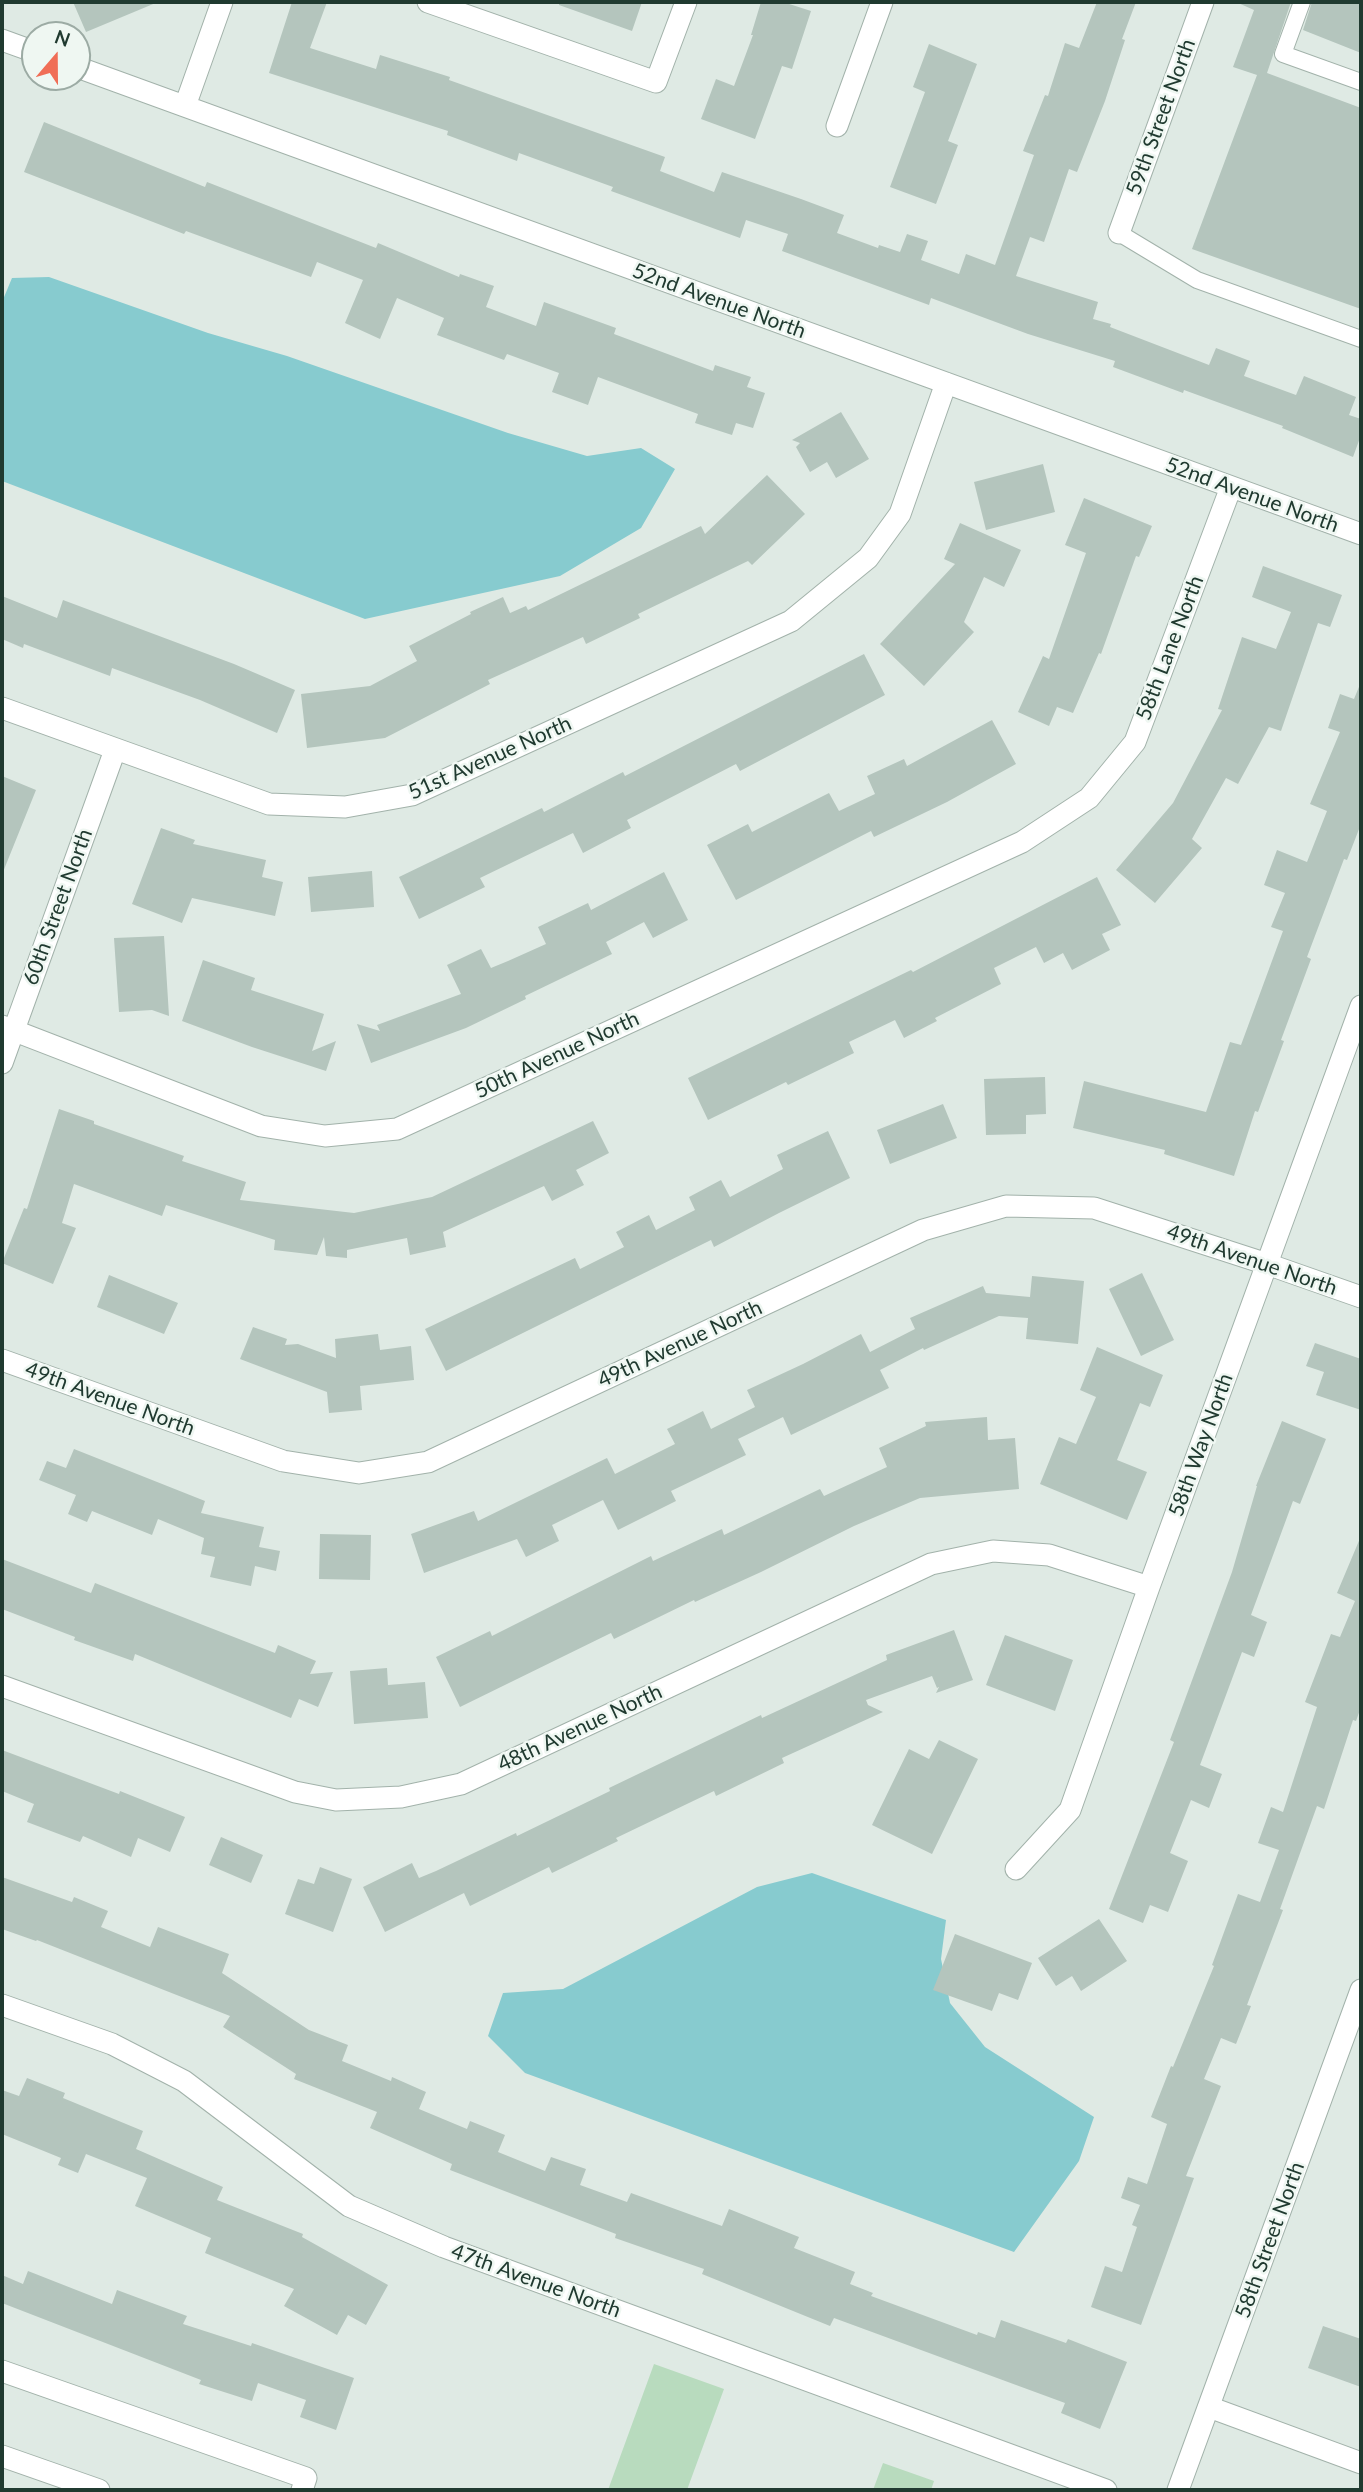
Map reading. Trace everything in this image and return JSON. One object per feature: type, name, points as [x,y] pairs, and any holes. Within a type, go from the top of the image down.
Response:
[{"type":"street","points":[[184,106],[222,2]]},
{"type":"street","points":[[428,2],[656,82],[686,2]]},
{"type":"street","points":[[837,126],[882,2]]},
{"type":"street","name":"59th Street North","points":[[1119,233],[1203,2]]},
{"type":"street","points":[[2,40],[21,47]]},
{"type":"street","name":"52nd Avenue North","points":[[91,72],[1361,534]]},
{"type":"street","name":"51st Avenue North","points":[[2,708],[269,804],[345,807],[412,795],[791,621],[868,558],[900,514],[946,383]]},
{"type":"street","name":"58th Lane North","points":[[1089,798],[1135,742],[1231,487]]},
{"type":"street","name":"60th Street North","points":[[2,1063],[8,1028],[115,750]]},
{"type":"street","name":"50th Avenue North","points":[[8,1028],[261,1126],[325,1136],[397,1129],[1021,842],[1089,798]]},
{"type":"street","name":"58th Way North","points":[[1016,1869],[1070,1810],[1361,1006]]},
{"type":"street","name":"49th Avenue North","points":[[2,1360],[284,1461],[359,1473],[428,1462],[923,1230],[1006,1206],[1094,1208],[1361,1297]]},
{"type":"street","name":"48th Avenue North","points":[[2,1686],[295,1792],[336,1800],[401,1797],[461,1784],[931,1564],[993,1551],[1049,1555],[1149,1587]]},
{"type":"street","name":"58th Street North","points":[[1178,2490],[1361,1990]]},
{"type":"street","name":"47th Avenue North","points":[[2,2005],[112,2044],[184,2081],[349,2206],[444,2247],[1106,2490]]},
{"type":"street","points":[[2,2371],[306,2478],[302,2490]]},
{"type":"street","points":[[1209,2407],[1361,2463]]},
{"type":"street","points":[[2,2456],[99,2490]]},
{"type":"lane","points":[[1302,2],[1283,54],[1361,82]]},
{"type":"lane","points":[[1119,233],[1197,280],[1361,339]]},
{"type":"green space","points":[[654,2364],[724,2389],[687,2490],[608,2490]]},
{"type":"green space","points":[[883,2463],[934,2481],[931,2490],[873,2490]]},
{"type":"water","points":[[49,277],[508,433],[587,456],[641,448],[675,469],[641,528],[560,576],[365,619],[2,481],[2,302],[12,278]]},
{"type":"water","points":[[812,1873],[946,1920],[941,1959],[950,2003],[985,2047],[1094,2117],[1079,2161],[1014,2252],[525,2073],[488,2036],[503,1993],[563,1989],[757,1887]]},
{"type":"building","points":[[73,2],[158,2],[91,30],[91,21],[81,21]]},
{"type":"building","points":[[292,2],[327,2],[310,48],[376,69],[380,55],[450,77],[449,80],[665,157],[660,171],[714,192],[722,172],[801,199],[844,215],[837,233],[878,248],[879,245],[900,252],[907,234],[928,241],[921,260],[959,274],[966,254],[995,265],[1034,155],[1023,151],[1045,95],[1048,96],[1065,43],[1079,48],[1097,2],[1136,2],[1122,39],[1125,40],[1105,101],[1077,172],[1069,169],[1044,242],[1030,237],[1016,276],[1098,302],[1093,319],[1209,365],[1216,348],[1250,361],[1244,376],[1296,395],[1304,376],[1356,397],[1349,415],[1361,419],[1361,435],[1353,457],[1282,428],[1283,426],[1113,367],[1115,361],[1028,334],[931,298],[929,305],[782,251],[788,234],[746,220],[740,238],[611,191],[613,187],[519,153],[517,161],[447,135],[448,131],[269,73]]},
{"type":"building","points":[[559,2],[642,2],[632,31],[559,5]]},
{"type":"building","points":[[761,2],[783,2],[811,11],[792,69],[782,66],[755,139],[701,119],[716,79],[734,86],[753,35]]},
{"type":"building","points":[[1236,2],[1291,2],[1267,73],[1361,108],[1361,309],[1192,249],[1257,75],[1233,67],[1254,10]]},
{"type":"building","points":[[1312,2],[1361,2],[1361,53],[1303,30]]},
{"type":"building","points":[[929,44],[977,64],[948,141],[958,145],[936,204],[890,187],[925,92],[913,87]]},
{"type":"building","points":[[44,122],[205,187],[207,182],[376,248],[378,243],[459,277],[460,274],[494,286],[486,307],[536,326],[544,302],[616,328],[614,334],[713,371],[715,365],[751,377],[747,387],[765,393],[753,428],[736,423],[732,435],[695,423],[698,414],[598,377],[588,405],[552,392],[559,373],[507,354],[504,360],[437,335],[444,318],[397,298],[380,339],[345,323],[363,280],[317,262],[311,277],[186,231],[184,234],[24,172]]},
{"type":"building","points":[[841,412],[869,459],[836,478],[827,462],[810,472],[796,447],[800,443],[792,440]]},
{"type":"building","points":[[1043,464],[1055,512],[986,530],[974,482]]},
{"type":"building","points":[[767,475],[805,514],[752,565],[748,561],[638,614],[640,618],[586,644],[583,637],[488,680],[490,684],[385,738],[307,748],[301,694],[370,686],[417,661],[409,646],[503,597],[510,613],[526,606],[528,610],[701,526],[705,534]]},
{"type":"building","points":[[1084,498],[1152,526],[1139,557],[1136,556],[1101,654],[1099,653],[1073,713],[1057,707],[1049,726],[1018,712],[1043,656],[1049,659],[1086,553],[1065,545]]},
{"type":"building","points":[[960,523],[1021,550],[1004,587],[984,577],[964,622],[974,632],[924,686],[880,644],[955,564],[944,559]]},
{"type":"building","points":[[1263,566],[1342,595],[1330,627],[1318,623],[1281,731],[1269,727],[1238,784],[1226,778],[1192,839],[1202,848],[1155,903],[1116,870],[1173,803],[1222,710],[1218,709],[1242,637],[1276,649],[1291,612],[1252,597]]},
{"type":"building","points":[[2,596],[57,618],[63,600],[234,664],[295,690],[277,733],[200,700],[112,668],[110,676],[24,644],[23,648],[2,639]]},
{"type":"building","points":[[864,654],[885,695],[740,771],[736,764],[627,820],[631,828],[583,853],[573,833],[480,878],[485,887],[419,919],[399,877],[542,808],[544,812],[623,772],[625,776]]},
{"type":"building","points":[[1361,682],[1361,824],[1347,860],[1344,859],[1307,957],[1311,959],[1281,1040],[1284,1041],[1258,1112],[1255,1111],[1234,1176],[1164,1154],[1165,1150],[1073,1128],[1084,1081],[1206,1112],[1230,1042],[1241,1045],[1283,931],[1271,927],[1285,893],[1264,885],[1277,850],[1307,862],[1327,811],[1310,804],[1340,732],[1328,728],[1340,694],[1354,699]]},
{"type":"building","points":[[992,720],[1016,764],[947,802],[874,837],[871,831],[736,900],[707,845],[748,824],[752,832],[829,793],[839,811],[875,794],[867,776],[904,759],[907,766]]},
{"type":"building","points":[[2,776],[36,790],[3,872],[2,872]]},
{"type":"building","points":[[161,828],[195,840],[193,844],[266,860],[262,877],[283,882],[275,916],[192,898],[182,923],[132,904]]},
{"type":"building","points":[[372,871],[374,907],[311,912],[308,877]]},
{"type":"building","points":[[664,872],[688,920],[653,938],[644,922],[606,942],[612,954],[525,996],[526,999],[466,1028],[371,1063],[357,1024],[380,1031],[377,1025],[461,994],[447,965],[481,949],[491,968],[508,961],[546,944],[538,927],[588,903],[591,910]]},
{"type":"building","points":[[1097,877],[1121,925],[1102,934],[1110,950],[1072,970],[1063,953],[1044,963],[1036,947],[994,968],[1001,984],[935,1018],[937,1021],[904,1038],[895,1020],[849,1042],[854,1053],[708,1120],[688,1078],[911,970],[913,972]]},
{"type":"building","points":[[164,936],[169,1016],[152,1010],[119,1012],[114,938]]},
{"type":"building","points":[[203,960],[255,978],[251,990],[324,1014],[312,1051],[336,1041],[326,1071],[182,1021]]},
{"type":"building","points":[[1045,1077],[1046,1114],[1026,1115],[1026,1134],[986,1135],[984,1079]]},
{"type":"building","points":[[943,1104],[957,1138],[890,1164],[877,1130]]},
{"type":"building","points":[[59,1109],[184,1156],[182,1161],[246,1182],[240,1200],[354,1213],[432,1197],[593,1121],[609,1153],[576,1170],[584,1185],[552,1201],[544,1186],[443,1232],[446,1247],[410,1255],[407,1238],[347,1250],[347,1258],[326,1256],[324,1237],[317,1255],[274,1250],[275,1240],[166,1205],[162,1216],[74,1184],[62,1223],[76,1228],[53,1284],[2,1263],[24,1208],[27,1209]]},
{"type":"building","points":[[828,1131],[850,1178],[714,1247],[711,1240],[446,1371],[425,1329],[575,1258],[580,1269],[624,1247],[616,1232],[649,1215],[656,1230],[695,1210],[689,1197],[721,1180],[730,1197],[783,1169],[777,1155]]},
{"type":"building","points":[[1142,1273],[1174,1340],[1141,1356],[1109,1289]]},
{"type":"building","points":[[109,1275],[178,1303],[164,1334],[97,1307]]},
{"type":"building","points":[[1032,1276],[1084,1281],[1078,1344],[1026,1339],[1028,1318],[999,1316],[924,1350],[923,1348],[880,1370],[889,1388],[791,1435],[783,1417],[738,1439],[746,1455],[671,1491],[676,1501],[618,1530],[603,1500],[552,1525],[559,1541],[526,1557],[517,1539],[424,1573],[411,1534],[474,1511],[478,1521],[607,1458],[615,1474],[675,1444],[667,1429],[703,1411],[711,1429],[755,1407],[747,1390],[861,1334],[870,1352],[915,1329],[910,1318],[983,1286],[986,1293],[1030,1297]]},
{"type":"building","points":[[253,1327],[287,1339],[285,1345],[298,1344],[336,1358],[335,1339],[378,1334],[380,1350],[411,1346],[414,1380],[360,1386],[362,1410],[329,1413],[327,1392],[240,1359]]},
{"type":"building","points":[[1315,1343],[1361,1359],[1361,1410],[1316,1395],[1324,1372],[1306,1366]]},
{"type":"building","points":[[1097,1347],[1163,1375],[1150,1407],[1140,1403],[1117,1460],[1147,1472],[1127,1520],[1040,1484],[1059,1437],[1076,1444],[1096,1397],[1080,1390]]},
{"type":"building","points":[[987,1417],[988,1440],[1015,1438],[1019,1489],[920,1498],[854,1526],[614,1639],[611,1633],[460,1707],[436,1657],[490,1631],[492,1636],[651,1556],[653,1561],[722,1529],[724,1535],[820,1489],[824,1496],[887,1467],[879,1448],[926,1426],[925,1422]]},
{"type":"building","points":[[1282,1421],[1326,1439],[1300,1504],[1293,1501],[1251,1615],[1267,1622],[1254,1657],[1242,1652],[1200,1765],[1222,1774],[1209,1808],[1191,1800],[1170,1853],[1188,1861],[1168,1912],[1150,1905],[1143,1923],[1109,1909],[1174,1742],[1170,1740],[1232,1572],[1256,1486]]},
{"type":"building","points":[[74,1449],[205,1501],[201,1513],[264,1527],[259,1547],[280,1551],[276,1571],[255,1566],[251,1586],[210,1577],[215,1557],[201,1554],[204,1538],[158,1519],[152,1535],[92,1511],[87,1522],[68,1514],[76,1495],[39,1480],[47,1461],[66,1468]]},
{"type":"building","points":[[320,1534],[371,1535],[370,1580],[319,1579]]},
{"type":"building","points":[[1361,1536],[1361,1707],[1356,1721],[1353,1720],[1324,1809],[1317,1806],[1280,1909],[1283,1910],[1247,2005],[1251,2006],[1236,2044],[1221,2038],[1204,2079],[1221,2086],[1186,2176],[1194,2178],[1141,2325],[1091,2307],[1105,2266],[1122,2272],[1137,2227],[1132,2225],[1140,2205],[1121,2198],[1128,2177],[1147,2184],[1167,2124],[1151,2117],[1214,1966],[1212,1965],[1238,1894],[1260,1902],[1279,1850],[1258,1843],[1271,1807],[1283,1812],[1317,1707],[1305,1702],[1331,1634],[1340,1637],[1355,1601],[1337,1593]]},
{"type":"building","points":[[2,1559],[91,1593],[95,1583],[275,1653],[278,1645],[316,1661],[310,1674],[333,1672],[318,1707],[299,1699],[291,1718],[135,1654],[133,1661],[74,1640],[75,1637],[2,1609]]},
{"type":"building","points":[[954,1630],[973,1680],[936,1693],[939,1687],[937,1688],[932,1676],[866,1700],[868,1705],[883,1712],[782,1758],[784,1763],[716,1796],[714,1791],[616,1838],[618,1841],[552,1873],[549,1867],[470,1906],[464,1893],[385,1932],[363,1887],[412,1863],[419,1878],[516,1833],[517,1836],[610,1791],[609,1788],[761,1715],[762,1718],[887,1660],[886,1655]]},
{"type":"building","points":[[1005,1635],[1073,1660],[1055,1711],[986,1685]]},
{"type":"building","points":[[387,1668],[388,1685],[425,1682],[428,1718],[354,1724],[350,1671]]},
{"type":"building","points":[[939,1740],[978,1759],[932,1854],[872,1825],[909,1749],[929,1759]]},
{"type":"building","points":[[2,1750],[185,1817],[170,1852],[138,1838],[131,1857],[83,1836],[80,1842],[27,1822],[34,1804],[2,1791]]},
{"type":"building","points":[[221,1837],[263,1855],[251,1883],[209,1865]]},
{"type":"building","points":[[320,1867],[352,1879],[333,1932],[285,1914],[298,1879],[314,1884]]},
{"type":"building","points":[[2,1877],[72,1902],[74,1897],[108,1911],[101,1927],[150,1947],[158,1927],[229,1954],[222,1973],[309,2030],[348,2045],[342,2061],[391,2081],[392,2077],[426,2092],[419,2109],[467,2129],[470,2121],[505,2135],[498,2152],[545,2171],[551,2157],[586,2169],[580,2185],[627,2202],[631,2193],[722,2226],[729,2209],[799,2237],[794,2248],[855,2272],[850,2284],[873,2293],[871,2296],[977,2335],[978,2332],[995,2338],[1001,2320],[1066,2343],[1068,2339],[1127,2362],[1100,2429],[1061,2413],[1065,2403],[834,2318],[830,2326],[702,2274],[704,2269],[615,2238],[616,2234],[450,2170],[452,2164],[370,2128],[377,2112],[294,2079],[296,2074],[223,2027],[230,2016],[37,1940],[2,1929]]},
{"type":"building","points":[[1099,1919],[1127,1961],[1081,1991],[1072,1976],[1056,1986],[1038,1958]]},
{"type":"building","points":[[955,1934],[1032,1963],[1018,2000],[999,1993],[992,2011],[933,1990]]},
{"type":"building","points":[[27,2078],[65,2093],[63,2098],[143,2131],[136,2149],[223,2187],[217,2200],[303,2234],[302,2237],[388,2285],[366,2325],[348,2315],[337,2335],[284,2306],[294,2289],[205,2253],[211,2238],[135,2206],[147,2178],[86,2154],[78,2173],[58,2165],[61,2158],[2,2134],[2,2090],[19,2096]]},
{"type":"building","points":[[28,2271],[112,2304],[117,2290],[187,2316],[183,2324],[251,2346],[252,2343],[354,2378],[336,2430],[300,2417],[306,2400],[258,2383],[252,2401],[199,2384],[201,2380],[2,2303],[2,2275],[23,2284]]},
{"type":"building","points":[[1323,2326],[1361,2339],[1361,2387],[1308,2368]]}]
